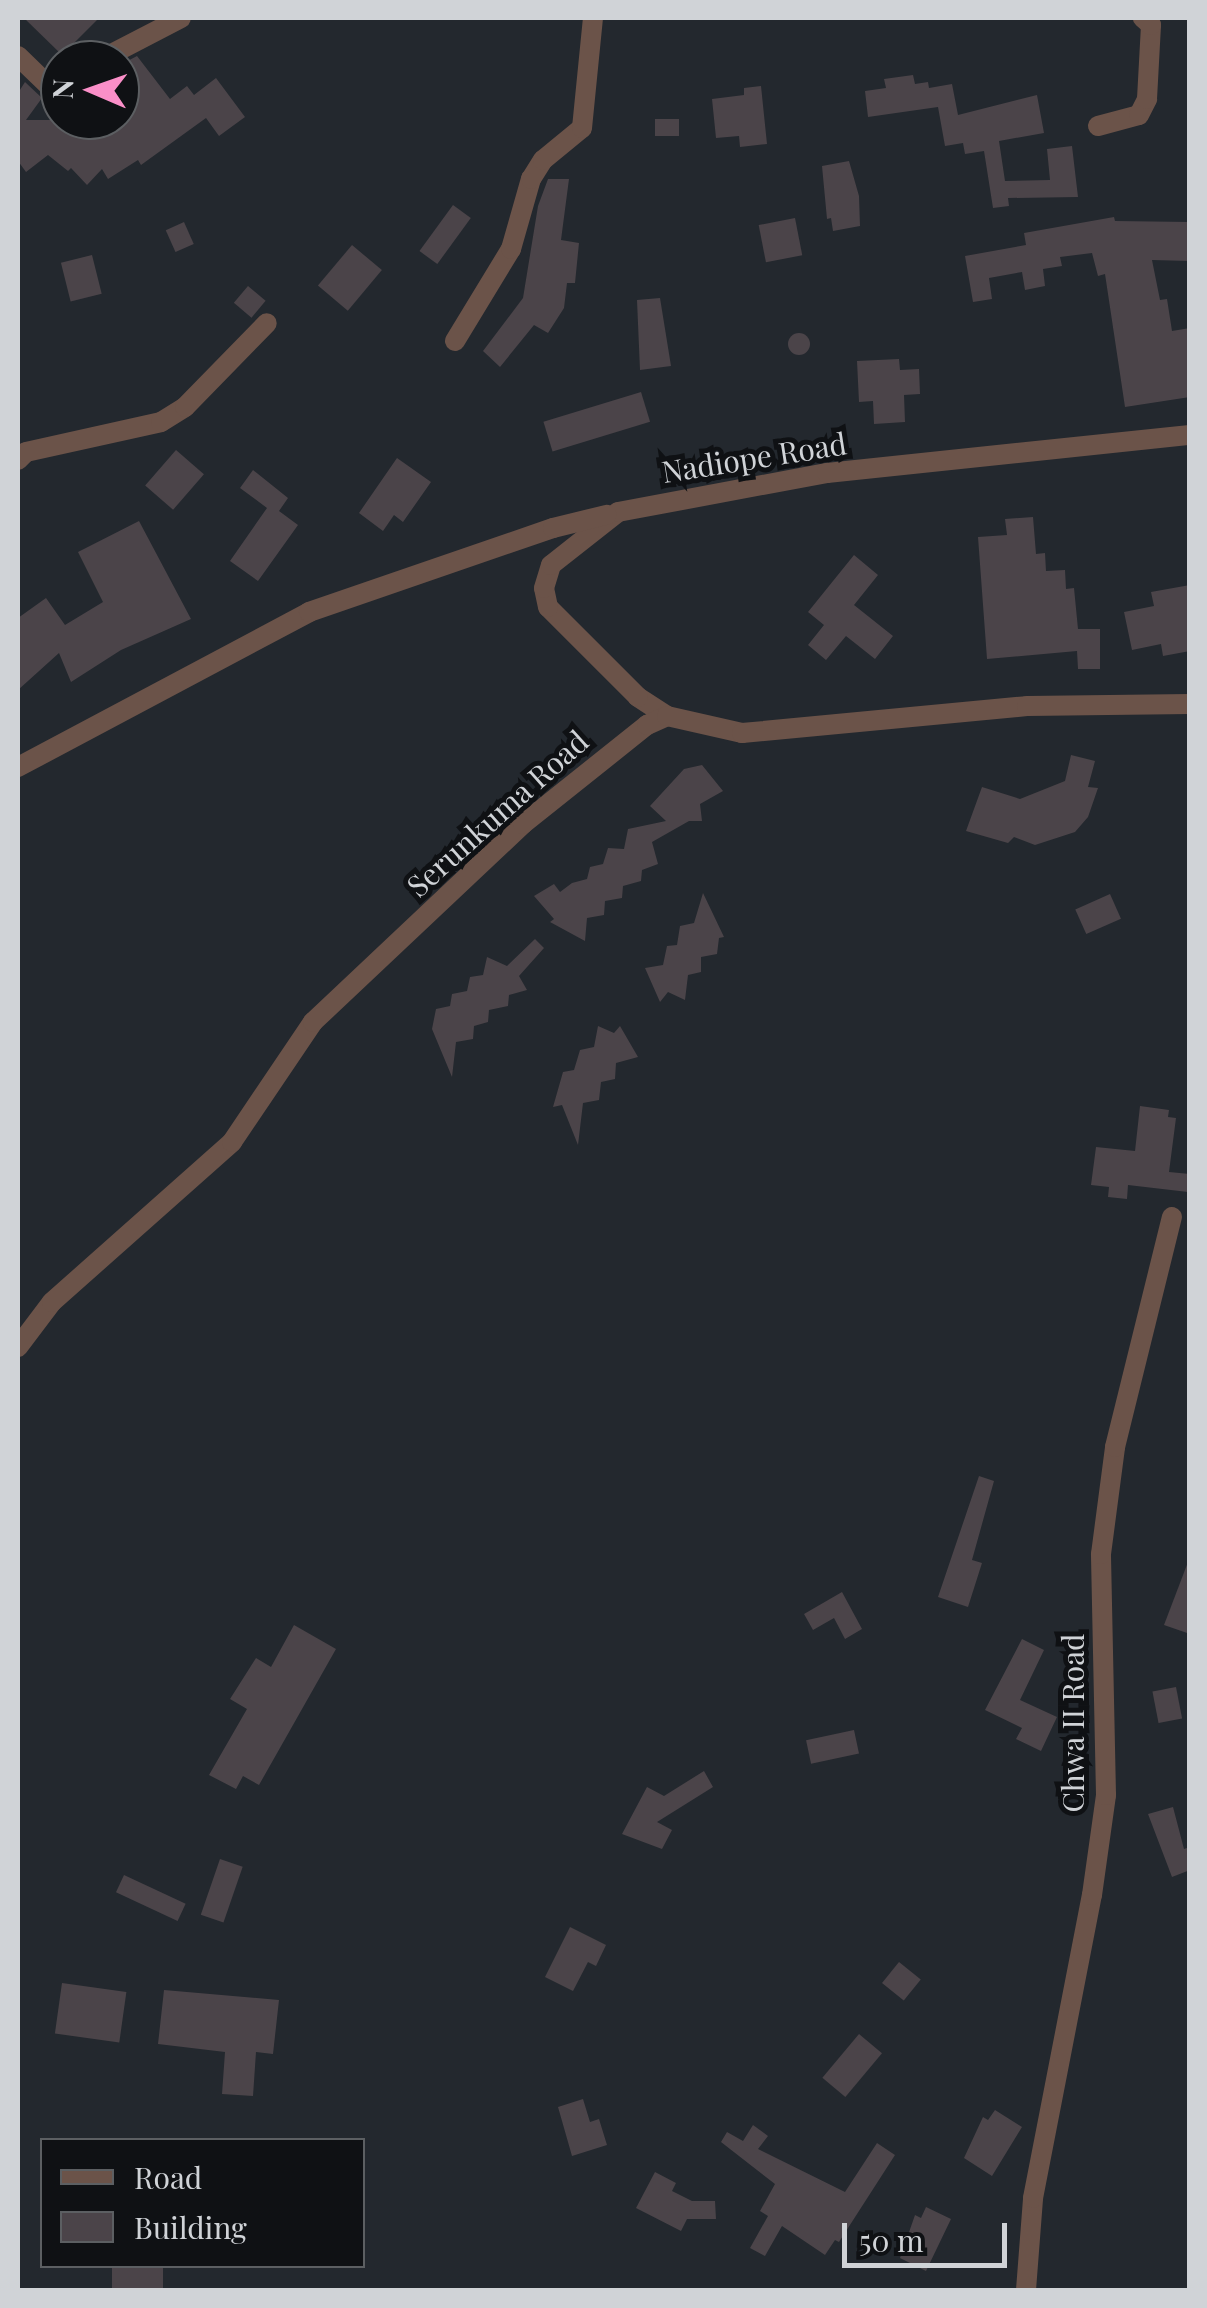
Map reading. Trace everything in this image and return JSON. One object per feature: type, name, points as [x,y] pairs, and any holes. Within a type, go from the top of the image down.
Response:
[{"type":"street","points":[[139,40],[181,18]]},
{"type":"street","points":[[455,341],[511,249],[531,180],[543,160],[582,128],[592,18]]},
{"type":"street","points":[[1098,126],[1139,115],[1147,99],[1151,25],[1142,18]]},
{"type":"street","points":[[18,56],[40,77]]},
{"type":"street","points":[[20,451],[161,422],[185,407],[266,324]]},
{"type":"street","name":"Nadiope Road","points":[[667,716],[638,697],[548,608],[544,588],[551,565],[618,512],[827,473],[1190,436]]},
{"type":"street","points":[[18,766],[309,612],[553,528],[618,512]]},
{"type":"street","points":[[667,716],[742,734],[1027,706],[1190,704]]},
{"type":"street","name":"Serunkuma Road","points":[[18,1347],[52,1302],[232,1142],[313,1022],[523,824],[621,742],[667,716]]},
{"type":"street","name":"Chwa II Road","points":[[1026,2290],[1033,2198],[1106,1795],[1101,1554],[1115,1447],[1172,1218]]},
{"type":"building","points":[[24,18],[99,18],[77,40],[47,40]]},
{"type":"building","points":[[140,60],[170,99],[187,86],[194,95],[216,78],[245,117],[219,136],[206,118],[141,165],[138,160],[108,179],[102,169],[87,185],[71,168],[68,171],[48,155],[26,172],[18,161],[18,93],[25,82],[40,96],[26,120],[40,120],[40,140],[140,140]]},
{"type":"building","points":[[913,75],[915,84],[928,82],[929,88],[952,84],[958,115],[1037,95],[1044,133],[999,141],[1005,181],[1050,180],[1047,149],[1072,146],[1078,197],[1008,198],[1009,206],[993,208],[984,151],[965,154],[963,143],[945,146],[938,107],[868,117],[865,91],[886,88],[884,79]]},
{"type":"building","points":[[761,86],[767,144],[740,147],[739,136],[716,138],[712,99],[744,95],[744,88]]},
{"type":"building","points":[[655,119],[679,119],[679,136],[655,136]]},
{"type":"building","points":[[849,161],[859,196],[860,226],[833,231],[831,218],[827,219],[822,166]]},
{"type":"building","points":[[548,179],[569,179],[561,240],[579,243],[575,283],[567,283],[564,308],[548,333],[534,325],[500,367],[483,351],[523,298],[538,206]]},
{"type":"building","points":[[453,205],[471,218],[437,264],[419,251]]},
{"type":"building","points":[[1114,217],[1115,221],[1190,222],[1190,261],[1152,260],[1160,300],[1167,299],[1172,331],[1190,328],[1190,397],[1125,407],[1105,274],[1098,276],[1092,253],[1060,257],[1062,266],[1043,269],[1045,286],[1025,290],[1022,272],[989,278],[992,299],[973,302],[965,256],[1026,245],[1024,233]]},
{"type":"building","points":[[795,218],[802,255],[766,262],[759,225]]},
{"type":"building","points":[[184,222],[194,244],[175,252],[166,230]]},
{"type":"building","points":[[352,245],[382,270],[348,311],[318,286]]},
{"type":"building","points":[[92,255],[102,294],[71,302],[61,263]]},
{"type":"building","points":[[248,286],[266,301],[251,318],[234,303]]},
{"type":"building","points":[[660,298],[671,366],[640,370],[637,300]]},
{"type":"building","points":[[799,333],[807,336],[807,352],[799,355],[791,352],[788,344],[791,336]]},
{"type":"building","points":[[899,359],[900,370],[919,369],[920,394],[904,395],[905,422],[874,424],[873,401],[859,402],[857,361]]},
{"type":"building","points":[[641,392],[650,422],[553,451],[543,422]]},
{"type":"building","points":[[176,450],[204,474],[173,510],[145,485]]},
{"type":"building","points":[[397,458],[431,482],[403,522],[394,515],[383,531],[359,513]]},
{"type":"building","points":[[253,470],[288,498],[279,511],[298,525],[258,581],[230,561],[267,508],[240,488]]},
{"type":"building","points":[[1033,517],[1036,554],[1045,553],[1046,571],[1065,570],[1066,589],[1074,588],[1078,629],[1100,629],[1100,669],[1078,669],[1077,651],[987,659],[978,537],[1007,535],[1005,519]]},
{"type":"building","points":[[139,521],[191,619],[121,650],[71,682],[59,653],[18,690],[18,618],[46,598],[65,625],[103,602],[78,552]]},
{"type":"building","points":[[854,555],[878,575],[854,605],[893,636],[875,659],[846,636],[826,660],[808,645],[824,625],[808,612]]},
{"type":"building","points":[[1190,585],[1190,651],[1163,656],[1161,644],[1132,650],[1124,612],[1154,606],[1151,592]]},
{"type":"building","points":[[1071,755],[1095,761],[1088,787],[1098,788],[1088,817],[1075,832],[1035,845],[1014,837],[1008,843],[966,831],[982,787],[1020,799],[1065,781]]},
{"type":"building","points":[[702,765],[723,791],[700,804],[702,821],[689,821],[652,842],[658,864],[642,870],[641,881],[623,886],[622,898],[605,901],[604,915],[587,918],[585,941],[550,922],[554,919],[534,896],[554,884],[560,892],[587,879],[590,867],[603,864],[608,848],[624,849],[628,829],[666,821],[650,806],[684,769]]},
{"type":"building","points":[[703,893],[724,937],[719,938],[717,954],[701,957],[701,972],[688,975],[685,1000],[668,992],[660,1002],[645,968],[663,965],[667,946],[677,945],[680,926],[694,923]]},
{"type":"building","points":[[1110,894],[1121,919],[1086,934],[1075,909]]},
{"type":"building","points":[[535,939],[544,948],[519,976],[527,990],[509,995],[508,1006],[489,1010],[488,1022],[474,1026],[473,1039],[456,1042],[452,1077],[432,1029],[436,1009],[450,1006],[452,994],[467,991],[470,977],[483,975],[487,957],[507,966]]},
{"type":"building","points":[[598,1026],[614,1033],[620,1026],[638,1057],[616,1063],[615,1079],[601,1082],[599,1100],[583,1103],[578,1145],[562,1105],[553,1107],[563,1072],[574,1070],[580,1050],[594,1047]]},
{"type":"building","points":[[1140,1106],[1169,1110],[1168,1117],[1176,1118],[1169,1172],[1190,1174],[1188,1192],[1128,1185],[1127,1199],[1108,1197],[1109,1187],[1091,1185],[1096,1147],[1135,1151]]},
{"type":"building","points":[[979,1476],[994,1481],[972,1560],[982,1563],[968,1607],[938,1597]]},
{"type":"building","points":[[1190,1562],[1190,1634],[1164,1625]]},
{"type":"building","points":[[842,1592],[862,1629],[845,1639],[834,1618],[813,1630],[804,1614]]},
{"type":"building","points":[[294,1625],[336,1649],[259,1785],[243,1776],[236,1789],[209,1775],[247,1709],[230,1699],[256,1658],[271,1667]]},
{"type":"building","points":[[1022,1639],[1044,1650],[1020,1700],[1057,1717],[1041,1751],[1016,1739],[1022,1728],[985,1710]]},
{"type":"building","points":[[1176,1687],[1182,1718],[1159,1723],[1152,1692]]},
{"type":"building","points":[[854,1730],[859,1753],[811,1764],[806,1740]]},
{"type":"building","points":[[704,1771],[713,1787],[657,1822],[672,1830],[662,1849],[622,1834],[647,1787],[664,1796]]},
{"type":"building","points":[[1173,1807],[1184,1849],[1190,1847],[1190,1870],[1172,1877],[1148,1814]]},
{"type":"building","points":[[220,1859],[243,1867],[223,1923],[201,1915]]},
{"type":"building","points":[[124,1875],[186,1904],[178,1921],[116,1892]]},
{"type":"building","points":[[570,1927],[606,1945],[596,1966],[588,1962],[573,1991],[545,1977]]},
{"type":"building","points":[[899,1962],[921,1980],[904,2001],[882,1983]]},
{"type":"building","points":[[62,1983],[126,1992],[119,2043],[55,2034]]},
{"type":"building","points":[[164,1990],[279,2000],[273,2054],[256,2052],[253,2096],[222,2094],[225,2052],[158,2044]]},
{"type":"building","points":[[859,2034],[882,2053],[845,2097],[822,2078]]},
{"type":"building","points":[[583,2099],[590,2122],[599,2119],[607,2145],[572,2156],[558,2107]]},
{"type":"building","points":[[995,2110],[1022,2127],[992,2176],[964,2158],[983,2117],[988,2120]]},
{"type":"building","points":[[753,2125],[768,2136],[758,2149],[845,2192],[877,2143],[895,2155],[839,2242],[835,2240],[825,2255],[782,2226],[765,2256],[750,2248],[768,2216],[760,2211],[775,2184],[721,2142],[727,2132],[743,2141]]},
{"type":"building","points":[[655,2172],[676,2183],[672,2191],[692,2201],[715,2201],[716,2219],[687,2219],[681,2231],[636,2208]]},
{"type":"building","points":[[926,2207],[951,2219],[926,2271],[900,2258],[915,2215],[921,2218]]},
{"type":"building","points":[[112,2268],[163,2268],[163,2290],[112,2290]]}]
